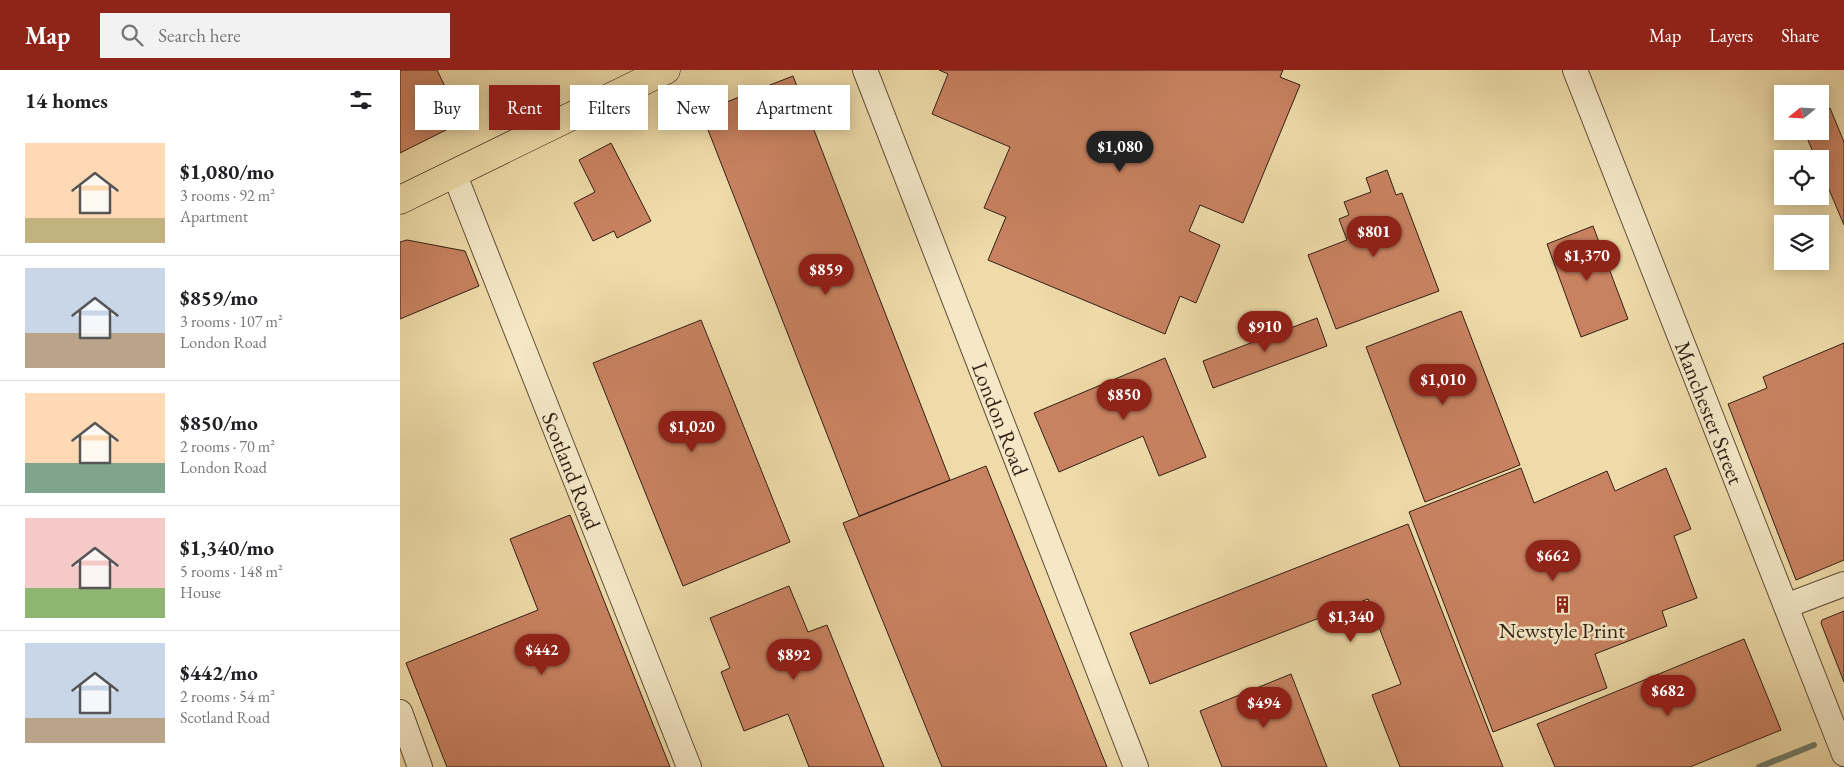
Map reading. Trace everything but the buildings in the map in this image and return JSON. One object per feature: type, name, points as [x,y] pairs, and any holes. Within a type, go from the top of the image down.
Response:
[{"type":"main road","points":[[400,200],[666,70]]},
{"type":"street","name":"London Road","points":[[865,70],[1136,767]]},
{"type":"street","name":"Manchester Street","points":[[1575,70],[1844,754]]},
{"type":"street","name":"Scotland Road","points":[[454,173],[689,767]]},
{"type":"street","points":[[1786,606],[1844,584]]},
{"type":"street","points":[[400,712],[420,767]]},
{"type":"waterway","points":[[1759,767],[1814,745]]},
{"type":"place","name":"Newstyle Print","points":[[1562,605]]}]
